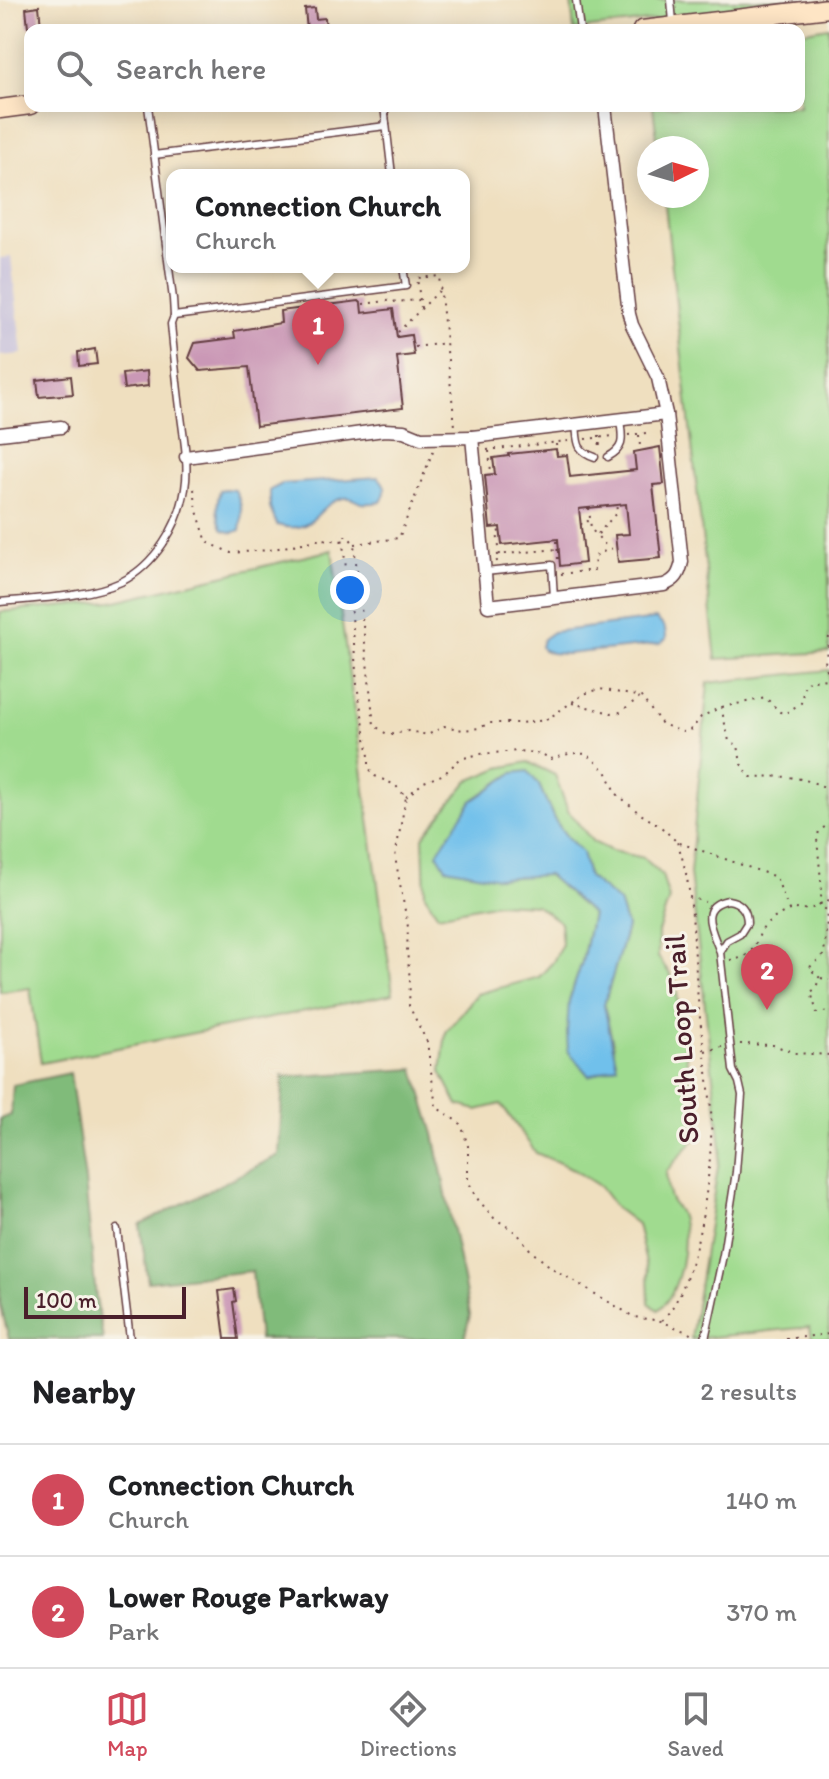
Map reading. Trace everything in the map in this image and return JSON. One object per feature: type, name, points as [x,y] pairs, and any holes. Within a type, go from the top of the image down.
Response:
[{"type":"street","points":[[691,24],[829,8]]},
{"type":"street","points":[[0,109],[24,106]]},
{"type":"street","points":[[472,437],[491,570],[488,606],[664,585],[679,575],[682,562],[666,414],[658,378],[629,314],[606,112]]},
{"type":"street","points":[[186,457],[384,430],[404,431],[421,438],[472,437],[666,414]]},
{"type":"street","points":[[0,434],[61,427]]},
{"type":"lane","points":[[576,0],[579,24]]},
{"type":"lane","points":[[671,0],[674,24]]},
{"type":"lane","points":[[149,112],[166,252]]},
{"type":"lane","points":[[385,112],[391,169]]},
{"type":"lane","points":[[154,155],[386,126]]},
{"type":"lane","points":[[0,602],[99,589],[122,581],[144,566],[164,543],[176,521],[185,489],[186,457],[171,324],[174,316],[169,273]]},
{"type":"lane","points":[[174,316],[406,286],[404,273]]},
{"type":"lane","points":[[608,457],[618,451],[622,441],[620,419]]},
{"type":"lane","points":[[576,424],[578,444],[584,453],[595,457]]},
{"type":"lane","points":[[491,570],[552,565],[554,598]]},
{"type":"lane","points":[[705,1339],[736,1172],[742,1095],[733,1070],[720,952],[708,919],[713,908],[722,901],[734,901],[747,916],[744,929],[727,941],[720,952]]},
{"type":"lane","points":[[117,1229],[130,1339]]},
{"type":"path","points":[[421,308],[417,278],[439,276],[455,437]]},
{"type":"path","points":[[398,332],[441,289]]},
{"type":"path","points":[[363,304],[420,300]]},
{"type":"path","points":[[415,347],[447,343]]},
{"type":"path","points":[[639,433],[640,446]]},
{"type":"path","points":[[599,436],[600,448]]},
{"type":"path","points":[[584,439],[614,436]]},
{"type":"path","points":[[354,544],[399,538],[438,437]]},
{"type":"path","points":[[556,443],[557,455]]},
{"type":"path","points":[[482,450],[571,443]]},
{"type":"path","points":[[488,450],[491,472]]},
{"type":"path","points":[[194,484],[197,511],[207,542],[231,553],[269,550],[322,539],[343,541]]},
{"type":"path","points":[[597,535],[617,512],[616,502]]},
{"type":"path","points":[[589,508],[591,529],[609,549]]},
{"type":"path","points":[[581,525],[590,521]]},
{"type":"path","points":[[500,555],[497,532],[501,531]]},
{"type":"path","points":[[406,797],[395,785],[375,776],[369,768],[342,536],[348,536],[354,544],[374,725],[388,735],[408,731],[428,735],[444,726],[463,730],[490,723],[546,720],[584,694],[600,689],[641,697],[662,724],[683,732],[692,729],[701,717],[721,707],[766,698],[780,712],[786,713],[801,703],[805,682],[829,679],[825,663],[829,637]]},
{"type":"path","points":[[557,541],[558,561]]},
{"type":"path","points":[[561,584],[560,574],[594,570],[595,556],[616,548]]},
{"type":"path","points":[[491,570],[496,555],[557,549]]},
{"type":"path","points":[[571,703],[611,713],[620,712],[641,697]]},
{"type":"path","points":[[721,707],[729,741],[738,745],[741,764],[751,777],[809,779],[829,789]]},
{"type":"path","points":[[697,1339],[661,1321],[634,1317],[552,1268],[532,1252],[517,1233],[494,1218],[475,1196],[468,1180],[468,1146],[461,1124],[436,1107],[427,1042],[409,1006],[408,927],[395,857],[406,797],[424,782],[444,774],[460,759],[480,754],[518,751],[542,754],[551,759],[572,753],[587,754],[606,771],[617,794],[677,842],[776,877],[789,910]]},
{"type":"path","points":[[820,904],[822,891],[817,839],[819,831],[829,824]]},
{"type":"path","name":"South Loop Trail","points":[[661,1321],[672,1311],[682,1294],[695,1253],[709,1173],[711,1112],[685,863],[677,842]]},
{"type":"path","points":[[689,897],[713,908]]},
{"type":"path","points":[[721,960],[746,957],[766,924],[789,910],[811,910],[829,900]]},
{"type":"path","points":[[820,904],[826,910],[827,920],[824,955],[809,968],[820,978],[829,980]]},
{"type":"path","points":[[820,978],[811,992],[817,1013],[829,1011]]},
{"type":"path","points":[[704,1051],[750,1043],[773,1045],[796,1053],[829,1055]]},
{"type":"path","points":[[786,1339],[829,1334]]},
{"type":"shaded area","points":[[11,257],[22,354],[0,356],[0,258]]},
{"type":"green space","points":[[571,0],[801,0],[801,3],[624,24],[573,24]]},
{"type":"green space","points":[[829,27],[829,652],[716,659],[665,208],[709,208],[709,136],[657,136],[654,112],[805,112],[805,31]]},
{"type":"green space","points":[[332,550],[393,994],[41,1063],[30,988],[0,992],[0,612],[112,602]]},
{"type":"green space","points":[[829,670],[829,1339],[812,1339],[810,1327],[691,1339],[721,1148],[690,873],[708,683]]},
{"type":"green space","points":[[528,762],[555,775],[568,811],[593,842],[612,851],[644,858],[662,875],[669,899],[658,932],[658,957],[675,981],[689,1077],[697,1105],[699,1134],[666,1172],[669,1195],[679,1212],[684,1238],[677,1279],[666,1302],[658,1310],[649,1303],[648,1272],[637,1224],[616,1208],[599,1186],[569,1167],[536,1153],[501,1104],[477,1110],[458,1105],[441,1072],[446,1032],[477,994],[539,977],[553,962],[562,944],[560,922],[536,905],[497,903],[438,915],[425,895],[423,837],[468,781],[499,768]],"holes":[[[513,773],[539,785],[554,819],[582,852],[588,877],[619,902],[627,927],[604,1005],[613,1044],[569,1001],[582,962],[592,914],[472,801]]]},
{"type":"green space","points":[[414,1069],[434,1134],[470,1315],[464,1339],[259,1339],[252,1271],[148,1282],[140,1225],[279,1155],[283,1077]]},
{"type":"green space","points":[[70,1073],[103,1339],[9,1339],[0,1303],[0,1119],[11,1115],[13,1085]]},
{"type":"water","points":[[378,477],[385,489],[381,502],[364,503],[351,498],[334,501],[300,527],[277,525],[270,508],[270,490],[282,484]]},
{"type":"water","points":[[220,490],[235,490],[241,509],[240,530],[233,533],[223,530],[218,515]]},
{"type":"water","points":[[656,619],[666,632],[666,639],[660,644],[567,654],[551,653],[541,647],[543,639],[553,632]]},
{"type":"water","points":[[528,771],[539,785],[554,819],[582,852],[588,877],[619,902],[627,927],[604,1005],[617,1066],[589,1076],[568,1051],[567,1032],[569,1001],[582,962],[592,914],[548,875],[498,878],[446,868],[437,853],[472,801],[513,773]]},
{"type":"building","points":[[39,6],[41,24],[28,24],[26,8]]},
{"type":"building","points":[[315,8],[316,19],[325,18],[326,24],[306,24],[305,9]]},
{"type":"building","points":[[359,301],[362,313],[393,309],[397,337],[411,335],[414,355],[397,357],[403,408],[256,426],[249,367],[200,371],[189,358],[195,343],[235,338],[234,331],[281,323],[280,311]]},
{"type":"building","points":[[95,349],[97,364],[79,366],[78,352]]},
{"type":"building","points":[[147,371],[148,386],[124,389],[122,374]]},
{"type":"building","points":[[71,376],[73,394],[39,397],[37,380]]},
{"type":"building","points":[[660,447],[664,484],[653,485],[661,558],[618,562],[615,535],[629,534],[626,504],[579,509],[585,563],[560,566],[558,539],[502,545],[500,527],[490,528],[485,475],[495,474],[493,458],[556,449],[557,456],[567,455],[570,477],[636,470],[634,452]]},
{"type":"building","points":[[234,1289],[238,1339],[225,1339],[219,1291]]},
{"type":"place","name":"Connection Church","points":[[318,365]]},
{"type":"place","name":"Lower Rouge Parkway","points":[[767,1010]]}]
